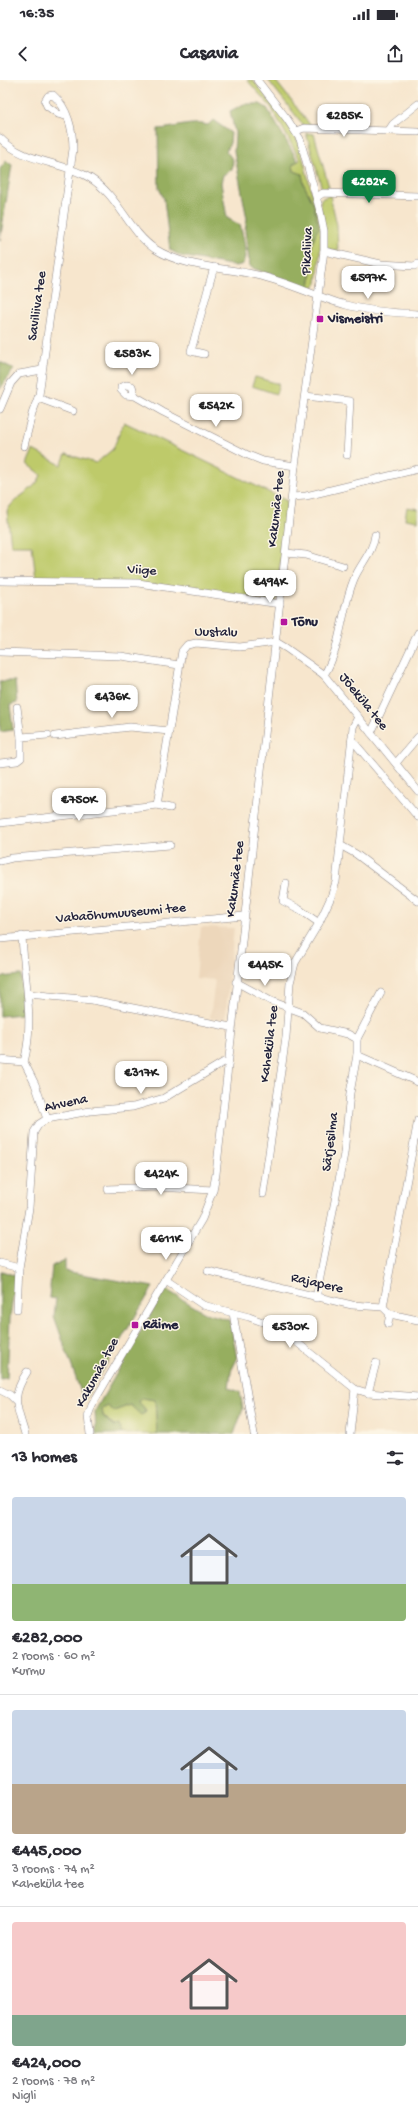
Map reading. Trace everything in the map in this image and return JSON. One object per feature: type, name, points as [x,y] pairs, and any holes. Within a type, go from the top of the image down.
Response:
[{"type":"street","name":"Pikaliiva","points":[[257,80],[296,131],[317,197],[324,231],[324,251],[317,295]]},
{"type":"street","points":[[389,130],[393,124],[418,104]]},
{"type":"street","name":"Saviliiva tee","points":[[24,446],[32,414],[38,398],[70,169],[73,131],[66,116]]},
{"type":"street","points":[[296,131],[304,128],[418,132]]},
{"type":"street","points":[[0,138],[19,152],[70,169],[91,178],[105,190],[139,234],[154,248],[176,259],[259,275],[364,309],[418,314]]},
{"type":"street","points":[[317,197],[323,194],[418,196]]},
{"type":"street","points":[[324,251],[381,264],[414,266],[418,264]]},
{"type":"street","points":[[204,354],[191,351],[214,267]]},
{"type":"street","name":"Kakumäe tee","points":[[90,1434],[88,1416],[92,1404],[202,1219],[213,1190],[295,466],[317,295]]},
{"type":"street","points":[[0,409],[11,383],[19,374],[42,370]]},
{"type":"street","points":[[120,389],[126,395],[135,396],[163,412],[248,455],[263,461],[295,466]]},
{"type":"street","points":[[305,396],[350,401],[347,455]]},
{"type":"street","points":[[38,398],[73,411]]},
{"type":"street","points":[[292,497],[306,496],[418,469]]},
{"type":"street","points":[[324,675],[329,667],[355,578],[371,552],[375,535]]},
{"type":"street","points":[[286,553],[306,555],[343,566]]},
{"type":"street","name":"Viige","points":[[0,581],[138,583],[158,585],[217,596],[280,604]]},
{"type":"street","points":[[371,733],[418,633]]},
{"type":"street","name":"Jõeküla tee","points":[[276,642],[324,675],[418,791]]},
{"type":"street","name":"Uustalu","points":[[157,805],[182,651],[187,645],[196,643],[240,647],[276,642]]},
{"type":"street","points":[[0,652],[115,655],[179,665]]},
{"type":"street","points":[[0,763],[17,761],[21,758],[21,737],[17,708]]},
{"type":"street","name":"Kaheküla tee","points":[[264,1194],[286,1037],[288,1006],[295,963],[319,924],[336,882],[353,727],[358,717]]},
{"type":"street","points":[[21,737],[130,727],[169,731]]},
{"type":"street","points":[[396,763],[418,737]]},
{"type":"street","points":[[352,740],[418,817]]},
{"type":"street","points":[[0,823],[157,805],[170,808]]},
{"type":"street","points":[[0,860],[170,845]]},
{"type":"street","points":[[340,845],[356,854],[418,901]]},
{"type":"street","points":[[286,883],[283,901],[299,909],[319,924]]},
{"type":"street","name":"Vabaõhumuuseumi tee","points":[[0,939],[244,916]]},
{"type":"street","points":[[22,936],[28,994],[28,1048],[24,1062],[36,1084],[47,1119]]},
{"type":"street","points":[[236,982],[271,1001],[288,1006],[303,1013],[320,1028],[348,1034],[357,1039]]},
{"type":"street","name":"Särjesilma","points":[[316,1298],[344,1154],[350,1093],[357,1055],[357,1039],[381,993]]},
{"type":"street","points":[[28,994],[92,1000],[231,1027]]},
{"type":"street","points":[[357,1055],[418,1082]]},
{"type":"street","points":[[0,1060],[24,1062]]},
{"type":"street","name":"Ahvena","points":[[17,1309],[19,1268],[28,1208],[34,1132],[39,1124],[47,1119],[90,1111],[133,1107],[164,1098],[224,1062],[228,1062]]},
{"type":"street","points":[[418,1120],[383,1307],[390,1314],[418,1320]]},
{"type":"street","points":[[108,1189],[156,1187],[213,1190]]},
{"type":"street","points":[[0,1263],[19,1268]]},
{"type":"street","name":"Rajapere","points":[[208,1271],[352,1306],[383,1307]]},
{"type":"street","points":[[166,1280],[203,1304],[279,1328],[355,1389],[368,1393],[418,1397]]},
{"type":"street","points":[[233,1313],[254,1434]]},
{"type":"street","points":[[388,1324],[390,1314]]},
{"type":"street","points":[[368,1393],[376,1363]]},
{"type":"street","points":[[24,1434],[15,1400],[16,1393],[27,1372]]},
{"type":"street","points":[[350,1434],[355,1389]]},
{"type":"street","points":[[0,1390],[10,1394],[15,1400]]},
{"type":"shaded area","points":[[201,927],[234,928],[225,1021],[210,1018],[215,980],[196,978]]},
{"type":"green space","points":[[247,80],[253,80],[289,125],[299,143],[321,227],[317,283],[314,288],[310,287],[312,272],[310,254],[315,234],[313,203],[304,185],[302,174],[294,171],[293,164],[300,160],[271,107]]},
{"type":"green space","points":[[268,80],[275,80],[311,126],[304,126]]},
{"type":"green space","points":[[244,104],[260,104],[267,108],[298,161],[293,164],[294,171],[302,174],[304,185],[313,203],[319,228],[315,235],[311,249],[310,287],[305,288],[250,267],[245,231],[247,219],[234,151],[235,133],[230,111]]},
{"type":"green space","points":[[213,120],[231,133],[230,143],[226,151],[233,160],[232,169],[223,175],[221,183],[227,218],[240,225],[244,244],[245,255],[243,264],[236,266],[181,256],[170,250],[164,199],[159,188],[158,129],[189,124],[208,125]]},
{"type":"green space","points":[[306,133],[314,134],[329,187],[322,189]]},
{"type":"green space","points":[[6,161],[12,165],[0,240],[0,169]]},
{"type":"green space","points":[[330,195],[337,225],[338,252],[326,248],[320,203],[321,199]]},
{"type":"green space","points":[[0,362],[14,369],[0,389]]},
{"type":"green space","points":[[255,377],[279,384],[276,394],[252,386]]},
{"type":"green space","points":[[124,422],[287,501],[276,602],[174,586],[36,580],[32,545],[11,545],[7,511],[15,501],[35,485],[41,475],[27,464],[33,450],[61,465],[66,454],[96,463],[113,449]]},
{"type":"green space","points":[[407,507],[418,509],[418,521],[405,519]]},
{"type":"green space","points":[[0,681],[15,681],[17,703],[10,705],[13,730],[0,732]]},
{"type":"green space","points":[[21,975],[22,1014],[0,1016],[0,977]]},
{"type":"green space","points":[[65,1260],[65,1271],[153,1287],[84,1401],[54,1316],[56,1299],[49,1298],[52,1266]]},
{"type":"green space","points":[[2,1271],[16,1276],[10,1318],[7,1378],[0,1379],[0,1275]]},
{"type":"green space","points":[[165,1289],[205,1313],[230,1320],[237,1359],[231,1371],[229,1388],[240,1392],[243,1409],[234,1434],[157,1434],[155,1400],[141,1398],[139,1402],[146,1410],[145,1413],[141,1415],[130,1405],[114,1411],[108,1406],[102,1409],[103,1416],[113,1426],[119,1424],[122,1434],[96,1434],[95,1411]]},
{"type":"green space","points":[[141,1398],[155,1400],[157,1434],[122,1434],[103,1415],[102,1409],[108,1406],[114,1411],[139,1402]]},
{"type":"place","name":"Vismeistri","points":[[320,319]]},
{"type":"place","name":"Tõnu","points":[[284,622]]},
{"type":"place","name":"Räime","points":[[135,1325]]}]
